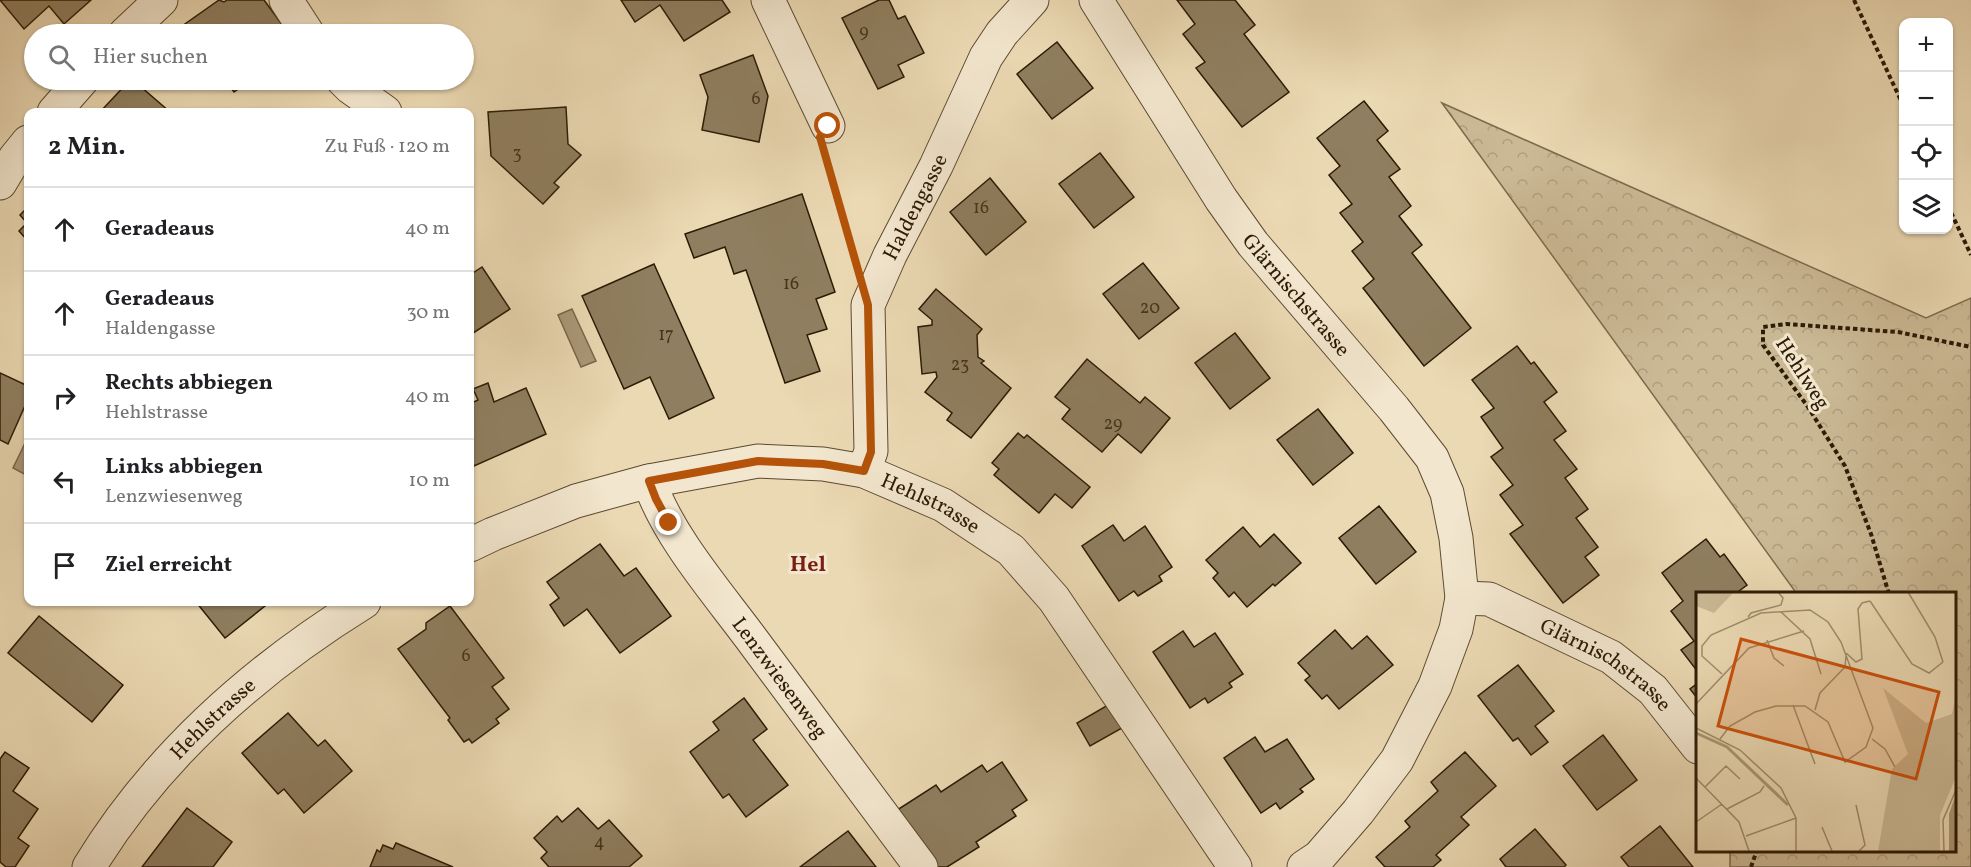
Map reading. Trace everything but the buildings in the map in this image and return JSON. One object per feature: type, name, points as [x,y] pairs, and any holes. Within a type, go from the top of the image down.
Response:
[{"type":"street","points":[[136,24],[161,0]]},
{"type":"street","points":[[286,0],[302,24]]},
{"type":"street","points":[[768,0],[828,126]]},
{"type":"street","name":"Haldengasse","points":[[864,471],[871,452],[868,305],[986,57],[1002,33],[1032,0]]},
{"type":"street","name":"Glärnischstrasse","points":[[1096,0],[1221,199],[1253,244],[1394,409],[1432,458],[1447,493],[1456,538],[1462,598],[1456,629],[1435,686],[1397,760],[1358,812],[1319,856],[1304,867]]},
{"type":"street","points":[[58,108],[73,90]]},
{"type":"street","points":[[354,90],[379,108]]},
{"type":"street","points":[[0,183],[24,147]]},
{"type":"street","name":"Hehlstrasse","points":[[474,543],[576,501],[649,481],[758,461],[823,464],[864,471],[943,505],[1011,550],[1054,599],[1235,867]]},
{"type":"street","name":"Lenzwiesenweg","points":[[649,481],[669,523],[709,582],[921,867]]},
{"type":"street","name":"Glärnischstrasse","points":[[1462,598],[1489,599],[1611,657],[1653,690],[1696,744]]},
{"type":"street","name":"Hehlstrasse","points":[[89,867],[113,829],[185,743],[251,682],[306,638],[358,606]]},
{"type":"path","points":[[1854,0],[1899,97]]},
{"type":"path","points":[[828,126],[820,137],[868,305]]},
{"type":"path","points":[[1953,217],[1971,255]]},
{"type":"path","name":"Hehlweg","points":[[1887,592],[1871,534],[1845,466],[1808,407],[1763,345],[1763,327],[1786,324],[1898,332],[1971,347]]},
{"type":"path","points":[[1751,867],[1755,852]]},
{"type":"green space","points":[[1442,103],[1926,318],[1971,298],[1971,867],[1730,867],[1730,852],[1956,852],[1956,592],[1796,592]]},
{"type":"shaded area","points":[[572,309],[596,361],[581,367],[558,315]]},
{"type":"shaded area","points":[[24,445],[24,474],[13,468]]},
{"type":"district","name":"Hel","points":[[808,563]]},
{"type":"route","points":[[669,523],[649,481],[758,461],[823,464],[864,471],[871,452],[868,305],[820,137],[828,126]]}]
